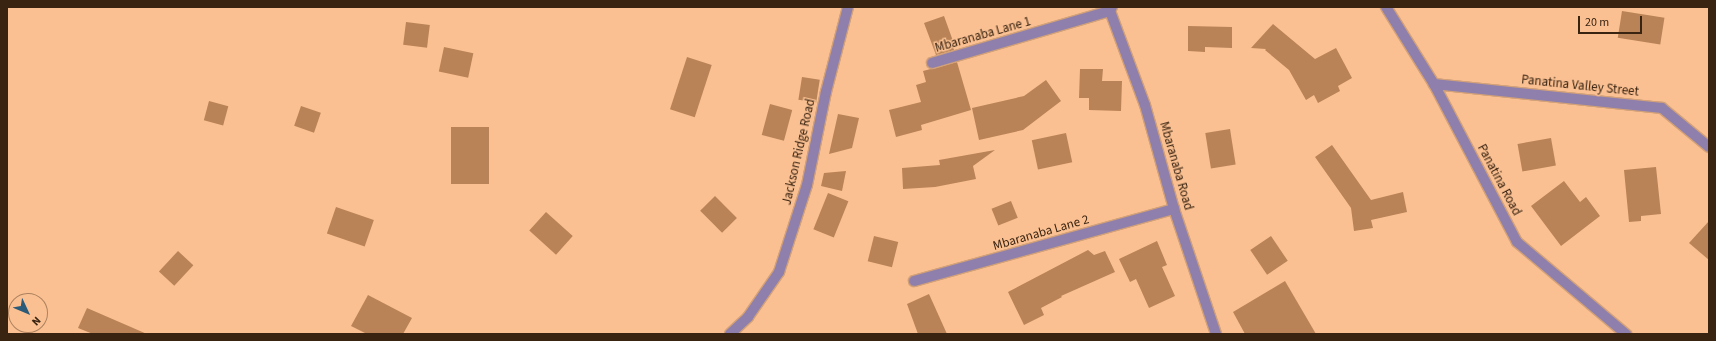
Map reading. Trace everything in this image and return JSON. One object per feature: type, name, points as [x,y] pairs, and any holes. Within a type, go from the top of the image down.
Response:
[{"type":"street","name":"Jackson Ridge Road","points":[[730,334],[748,317],[779,272],[807,185],[826,92],[848,7]]},
{"type":"street","name":"Panatina Road","points":[[1386,7],[1434,84],[1517,242],[1626,334]]},
{"type":"street","name":"Mbaranaba Lane 1","points":[[932,63],[1111,9]]},
{"type":"street","name":"Mbaranaba Road","points":[[1111,9],[1145,105],[1174,209],[1216,334]]},
{"type":"street","name":"Panatina Valley Street","points":[[1434,84],[1662,108],[1709,147]]},
{"type":"street","name":"Mbaranaba Lane 2","points":[[914,281],[1174,209]]},
{"type":"building","points":[[1622,11],[1664,18],[1660,44],[1618,38]]},
{"type":"building","points":[[944,16],[953,41],[951,41],[954,50],[936,55],[924,23]]},
{"type":"building","points":[[406,22],[430,25],[427,48],[403,45]]},
{"type":"building","points":[[1273,24],[1315,59],[1336,48],[1352,78],[1338,86],[1340,91],[1318,103],[1314,95],[1306,100],[1289,70],[1265,50],[1266,49],[1251,48]]},
{"type":"building","points":[[1188,26],[1232,27],[1232,48],[1205,47],[1205,52],[1188,51]]},
{"type":"building","points":[[444,47],[473,53],[468,78],[439,71]]},
{"type":"building","points":[[687,57],[712,65],[695,117],[670,109]]},
{"type":"building","points":[[957,62],[971,110],[921,125],[922,130],[896,137],[889,110],[921,102],[916,85],[926,82],[923,71]]},
{"type":"building","points":[[1080,69],[1103,69],[1102,81],[1122,81],[1121,111],[1089,110],[1089,98],[1079,98]]},
{"type":"building","points":[[802,77],[820,80],[816,103],[798,100]]},
{"type":"building","points":[[1046,80],[1061,101],[1023,130],[979,140],[972,108],[1024,96]]},
{"type":"building","points":[[209,101],[228,106],[223,125],[204,120]]},
{"type":"building","points":[[770,104],[792,110],[784,141],[762,135]]},
{"type":"building","points":[[301,106],[321,113],[314,133],[294,126]]},
{"type":"building","points":[[838,114],[859,118],[852,148],[829,154]]},
{"type":"building","points":[[451,127],[489,127],[489,184],[451,184]]},
{"type":"building","points":[[1230,129],[1236,165],[1211,168],[1205,133]]},
{"type":"building","points":[[1066,133],[1072,162],[1038,170],[1032,140]]},
{"type":"building","points":[[1551,138],[1556,166],[1522,171],[1518,144]]},
{"type":"building","points":[[1332,145],[1371,200],[1403,192],[1407,212],[1371,220],[1373,228],[1354,231],[1351,208],[1315,157]]},
{"type":"building","points":[[995,150],[973,166],[976,179],[935,187],[903,189],[902,168],[940,165],[939,160]]},
{"type":"building","points":[[1656,167],[1661,214],[1641,216],[1641,221],[1629,222],[1624,170]]},
{"type":"building","points":[[846,171],[842,191],[821,186],[824,173]]},
{"type":"building","points":[[1564,181],[1580,202],[1586,197],[1600,216],[1561,246],[1531,206]]},
{"type":"building","points":[[828,193],[848,201],[834,237],[813,229]]},
{"type":"building","points":[[715,196],[737,218],[722,233],[700,211]]},
{"type":"building","points":[[1011,201],[1018,218],[998,226],[992,209]]},
{"type":"building","points":[[336,207],[374,220],[365,246],[327,233]]},
{"type":"building","points":[[546,212],[573,236],[556,255],[529,231]]},
{"type":"building","points":[[1709,221],[1709,260],[1689,243]]},
{"type":"building","points":[[874,236],[898,242],[892,267],[868,261]]},
{"type":"building","points":[[1271,236],[1288,261],[1267,275],[1250,250]]},
{"type":"building","points":[[1157,241],[1167,265],[1162,267],[1175,296],[1149,308],[1136,279],[1130,282],[1119,259]]},
{"type":"building","points":[[1088,250],[1094,255],[1105,251],[1115,272],[1061,296],[1062,297],[1041,308],[1044,315],[1024,325],[1008,292]]},
{"type":"building","points":[[178,251],[193,265],[174,286],[159,271]]},
{"type":"building","points":[[1285,281],[1316,334],[1245,334],[1233,312]]},
{"type":"building","points":[[929,294],[947,334],[918,334],[907,304]]},
{"type":"building","points":[[368,295],[412,318],[403,334],[367,334],[351,326]]},
{"type":"building","points":[[87,308],[147,334],[93,334],[78,328]]}]
